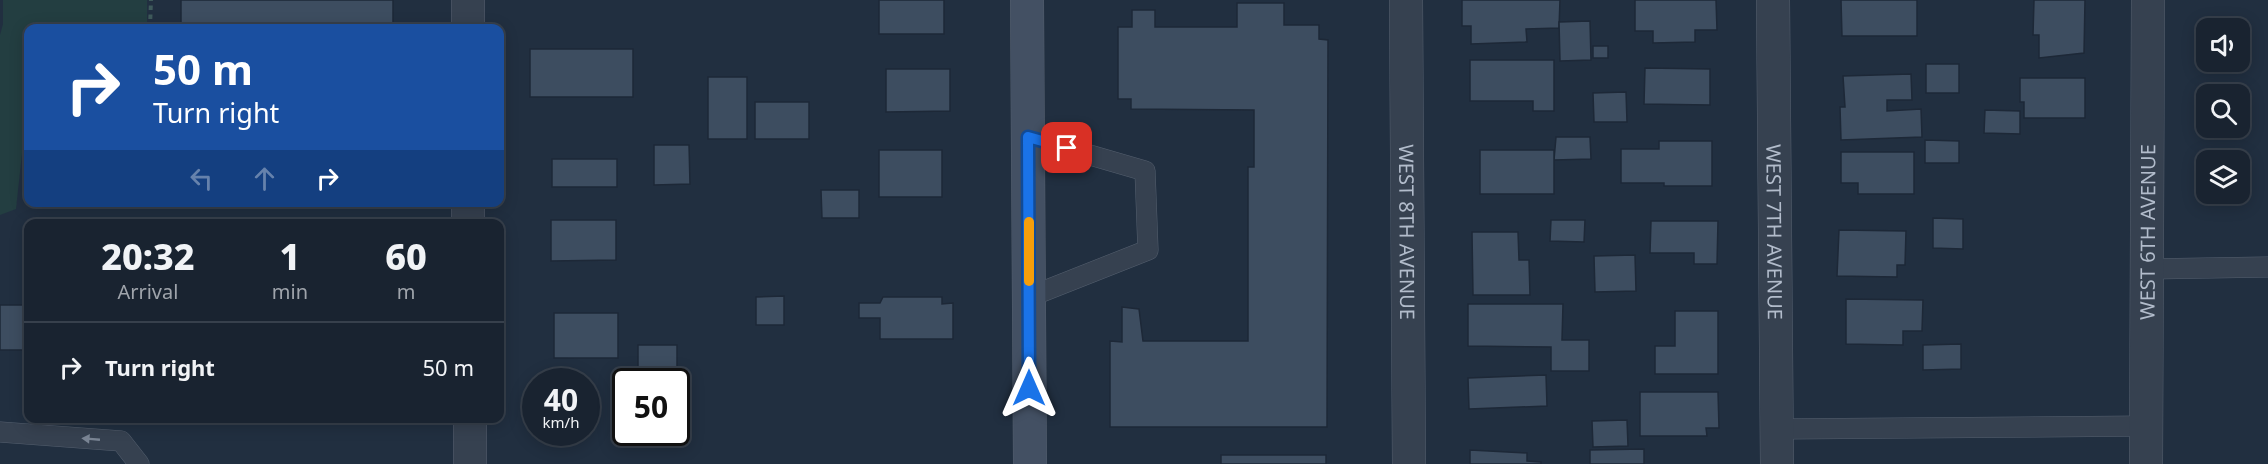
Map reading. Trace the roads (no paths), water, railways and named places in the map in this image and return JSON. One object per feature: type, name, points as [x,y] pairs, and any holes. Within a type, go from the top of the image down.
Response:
[{"type":"main road","points":[[1027,0],[1030,464]]},
{"type":"street","points":[[468,0],[468,24]]},
{"type":"street","name":"WEST 8TH AVENUE","points":[[1406,0],[1409,464]]},
{"type":"street","name":"WEST 7TH AVENUE","points":[[1773,0],[1778,464]]},
{"type":"street","name":"WEST 6TH AVENUE","points":[[2146,464],[2148,0]]},
{"type":"street","points":[[470,423],[470,464]]},
{"type":"lane","points":[[1028,137],[1145,171],[1148,250],[1029,297]]},
{"type":"lane","points":[[2147,269],[2268,267]]},
{"type":"lane","points":[[1777,429],[2147,426]]},
{"type":"lane","points":[[0,432],[121,441],[139,464]]}]
